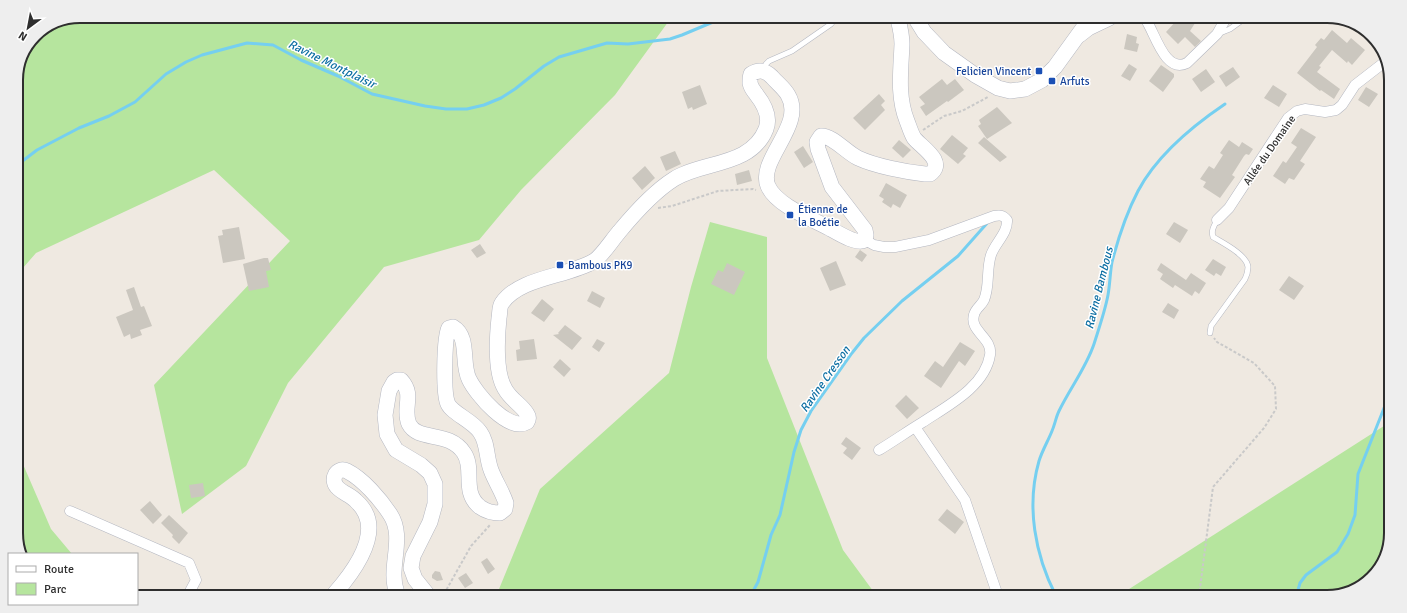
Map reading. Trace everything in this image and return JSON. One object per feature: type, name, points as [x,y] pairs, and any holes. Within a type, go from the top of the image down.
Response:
[{"type":"main road","points":[[424,590],[415,579],[411,568],[413,556],[430,522],[435,504],[435,484],[430,473],[421,465],[396,450],[387,434],[385,415],[389,391],[394,382],[401,380],[409,395],[406,413],[409,424],[418,432],[446,438],[459,446],[468,458],[469,487],[474,500],[486,511],[500,513],[505,508],[506,503],[490,469],[483,438],[475,426],[452,409],[448,404],[446,389],[445,342],[446,332],[449,328],[453,327],[460,333],[464,345],[468,378],[482,398],[492,409],[516,424],[524,424],[529,420],[527,414],[513,400],[504,388],[499,375],[497,340],[501,305],[509,295],[524,285],[581,268],[596,260],[620,230],[659,191],[682,174],[733,159],[755,146],[764,133],[768,119],[766,109],[752,88],[750,82],[751,74],[757,71],[764,71],[780,85],[788,96],[792,107],[788,126],[768,166],[766,178],[768,186],[775,196],[784,204],[845,237],[858,242],[865,240],[865,230],[832,187],[818,149],[818,138],[821,136],[827,137],[857,157],[874,163],[918,173],[930,174],[935,169],[936,163],[934,158],[914,137],[906,119],[902,103],[899,80],[902,42],[899,23]]},
{"type":"main road","points":[[918,23],[924,32],[944,53],[975,76],[999,89],[1010,91],[1024,89],[1042,80],[1055,67],[1087,23]]},
{"type":"main road","points":[[338,590],[345,582],[363,552],[368,542],[370,526],[366,513],[357,501],[336,486],[334,475],[338,471],[342,470],[347,471],[362,483],[378,498],[391,515],[397,533],[394,568],[398,590]]},
{"type":"street","points":[[1068,48],[1090,30],[1105,23]]},
{"type":"street","points":[[1148,23],[1164,55],[1170,62],[1177,66],[1187,63],[1217,34],[1223,23]]},
{"type":"street","name":"Allée du Domaine","points":[[1217,220],[1229,208],[1288,118],[1297,110],[1304,109],[1325,112],[1336,110],[1342,106],[1355,85],[1382,64]]},
{"type":"street","points":[[865,240],[874,245],[895,247],[929,240],[994,216],[1004,216],[1007,220],[1006,229],[996,245],[989,265],[987,292],[983,302],[976,310],[973,320],[974,325],[990,346],[990,355],[987,365],[974,385],[953,404],[879,450]]},
{"type":"street","points":[[915,427],[965,500],[996,590]]},
{"type":"street","points":[[70,512],[189,563],[196,580],[191,590]]},
{"type":"lane","points":[[764,71],[769,60],[792,51],[832,23]]},
{"type":"lane","points":[[1217,34],[1230,29],[1237,23]]},
{"type":"lane","points":[[1210,333],[1211,326],[1248,273],[1248,266],[1245,260],[1237,252],[1213,237],[1213,227],[1217,220]]},
{"type":"path","points":[[914,137],[944,116],[962,111],[999,89]]},
{"type":"path","points":[[639,211],[672,206],[718,191],[753,189],[775,196]]},
{"type":"path","points":[[1200,590],[1213,487],[1264,428],[1276,409],[1276,386],[1254,363],[1218,342]]},
{"type":"path","points":[[446,590],[471,546],[500,513]]},
{"type":"green space","points":[[72,23],[667,23],[615,95],[521,190],[479,240],[384,267],[288,383],[246,466],[182,514],[154,385],[290,241],[214,170],[36,253],[23,268],[23,76],[25,65],[33,48],[48,48],[48,33],[61,26]]},
{"type":"green space","points":[[710,222],[767,237],[767,358],[843,550],[872,590],[499,590],[540,489],[669,373],[691,287]]},
{"type":"green space","points":[[1384,426],[1383,544],[1380,555],[1370,571],[1359,580],[1346,587],[1327,590],[1128,590]]},
{"type":"green space","points":[[23,464],[51,529],[71,553],[26,553],[23,537]]},
{"type":"building","points":[[1174,23],[1195,23],[1190,31],[1201,41],[1195,47],[1185,37],[1178,44],[1166,32]]},
{"type":"building","points":[[1332,30],[1347,43],[1351,38],[1365,50],[1352,65],[1348,61],[1347,63],[1332,50],[1319,66],[1321,67],[1317,72],[1340,89],[1334,99],[1321,90],[1320,91],[1297,73],[1317,47],[1315,45],[1321,38],[1324,40]]},
{"type":"building","points":[[1127,34],[1137,37],[1136,43],[1139,44],[1137,52],[1124,49]]},
{"type":"building","points":[[1129,64],[1137,69],[1130,81],[1121,76]]},
{"type":"building","points":[[1161,65],[1174,74],[1174,77],[1163,92],[1149,81]]},
{"type":"building","points":[[1233,67],[1240,77],[1226,87],[1219,76]]},
{"type":"building","points":[[1206,69],[1215,82],[1201,92],[1192,79]]},
{"type":"building","points":[[942,79],[947,85],[955,79],[964,90],[926,116],[920,107],[925,104],[919,97]]},
{"type":"building","points":[[700,85],[707,104],[693,110],[692,107],[688,109],[682,92]]},
{"type":"building","points":[[1273,85],[1287,94],[1279,107],[1264,98]]},
{"type":"building","points":[[1366,87],[1378,94],[1369,107],[1358,100]]},
{"type":"building","points":[[879,94],[885,101],[881,105],[885,110],[865,130],[853,118]]},
{"type":"building","points":[[997,107],[1012,123],[987,139],[978,126],[981,124],[979,120]]},
{"type":"building","points":[[1301,128],[1316,137],[1300,161],[1305,164],[1294,180],[1289,178],[1285,184],[1273,176],[1283,161],[1286,163],[1297,147],[1291,143]]},
{"type":"building","points":[[952,135],[968,148],[963,154],[966,156],[958,164],[940,149]]},
{"type":"building","points":[[984,137],[1007,157],[1000,162],[978,143]]},
{"type":"building","points":[[899,140],[911,150],[903,158],[892,148]]},
{"type":"building","points":[[1229,140],[1239,147],[1242,142],[1253,149],[1249,155],[1246,154],[1244,156],[1232,175],[1235,177],[1220,198],[1203,187],[1206,182],[1200,179],[1209,166],[1214,169],[1223,155],[1220,153]]},
{"type":"building","points":[[803,146],[813,162],[804,168],[794,152]]},
{"type":"building","points":[[675,151],[681,164],[666,171],[660,157]]},
{"type":"building","points":[[645,166],[655,178],[642,190],[632,178]]},
{"type":"building","points":[[749,170],[752,181],[737,185],[735,174]]},
{"type":"building","points":[[886,183],[907,195],[900,208],[893,204],[891,208],[882,202],[884,199],[879,196]]},
{"type":"building","points":[[1174,222],[1188,230],[1180,243],[1166,234]]},
{"type":"building","points":[[239,227],[245,259],[223,263],[218,236],[223,235],[222,230]]},
{"type":"building","points":[[480,244],[486,253],[477,258],[471,250]]},
{"type":"building","points":[[860,250],[867,255],[862,262],[855,257]]},
{"type":"building","points":[[268,258],[271,270],[266,271],[269,287],[249,291],[243,264]]},
{"type":"building","points":[[1213,259],[1226,267],[1221,276],[1216,273],[1214,276],[1205,270]]},
{"type":"building","points":[[836,261],[846,285],[830,291],[820,268]]},
{"type":"building","points":[[727,263],[745,272],[734,295],[711,284],[718,270],[723,272]]},
{"type":"building","points":[[1161,263],[1186,280],[1191,273],[1206,283],[1199,294],[1195,291],[1192,296],[1175,285],[1173,288],[1160,279],[1163,274],[1157,270]]},
{"type":"building","points":[[1289,276],[1304,286],[1294,300],[1279,290]]},
{"type":"building","points":[[134,287],[141,307],[144,306],[152,326],[140,330],[142,335],[131,339],[130,334],[124,337],[116,317],[133,310],[126,290]]},
{"type":"building","points":[[592,291],[605,298],[600,308],[587,301]]},
{"type":"building","points":[[542,299],[554,309],[544,322],[531,313]]},
{"type":"building","points":[[1168,303],[1179,310],[1174,319],[1162,312]]},
{"type":"building","points":[[565,325],[582,338],[572,350],[553,335],[559,334],[558,333]]},
{"type":"building","points":[[534,339],[537,359],[517,361],[516,350],[520,349],[519,341]]},
{"type":"building","points":[[597,339],[605,343],[599,352],[592,347]]},
{"type":"building","points":[[960,342],[975,351],[965,366],[959,361],[941,388],[924,376],[935,361],[943,367]]},
{"type":"building","points":[[560,359],[571,369],[564,377],[553,367]]},
{"type":"building","points":[[906,395],[919,408],[907,419],[895,406]]},
{"type":"building","points":[[846,437],[861,448],[852,460],[843,453],[847,448],[841,444]]},
{"type":"building","points":[[203,483],[205,496],[191,498],[189,485]]},
{"type":"building","points":[[150,501],[162,515],[153,524],[140,510]]},
{"type":"building","points":[[947,509],[964,522],[955,534],[938,520]]},
{"type":"building","points":[[169,515],[188,533],[179,544],[172,537],[173,535],[161,523]]},
{"type":"building","points":[[487,558],[495,569],[488,574],[481,562]]},
{"type":"building","points":[[435,571],[440,572],[443,580],[437,581],[432,578]]},
{"type":"building","points":[[466,573],[473,583],[465,588],[458,578]]},
{"type":"waterway","name":"Ravine Montplaisir","points":[[23,161],[37,150],[79,128],[109,116],[135,102],[166,74],[186,62],[202,55],[247,43],[273,45],[372,94],[425,106],[446,109],[467,109],[484,105],[501,98],[544,66],[559,57],[607,43],[628,44],[670,39],[711,23]]},
{"type":"waterway","name":"Ravine Bambous","points":[[1053,590],[1038,547],[1033,513],[1035,478],[1040,457],[1059,411],[1091,353],[1107,301],[1114,253],[1138,191],[1155,165],[1165,154],[1188,132],[1225,104]]},
{"type":"waterway","name":"Ravine Cresson","points":[[754,590],[758,582],[771,535],[780,515],[794,452],[801,430],[811,411],[864,338],[902,301],[958,256],[989,221]]},
{"type":"waterway","points":[[1298,590],[1300,583],[1306,575],[1337,552],[1348,534],[1355,515],[1358,474],[1384,408]]},
{"type":"place","name":"Felicien Vincent","points":[[1039,71]]},
{"type":"place","name":"Arfuts","points":[[1052,81]]},
{"type":"place","name":"Étienne de la Boétie","points":[[790,215]]},
{"type":"place","name":"Bambous PK9","points":[[560,265]]}]
